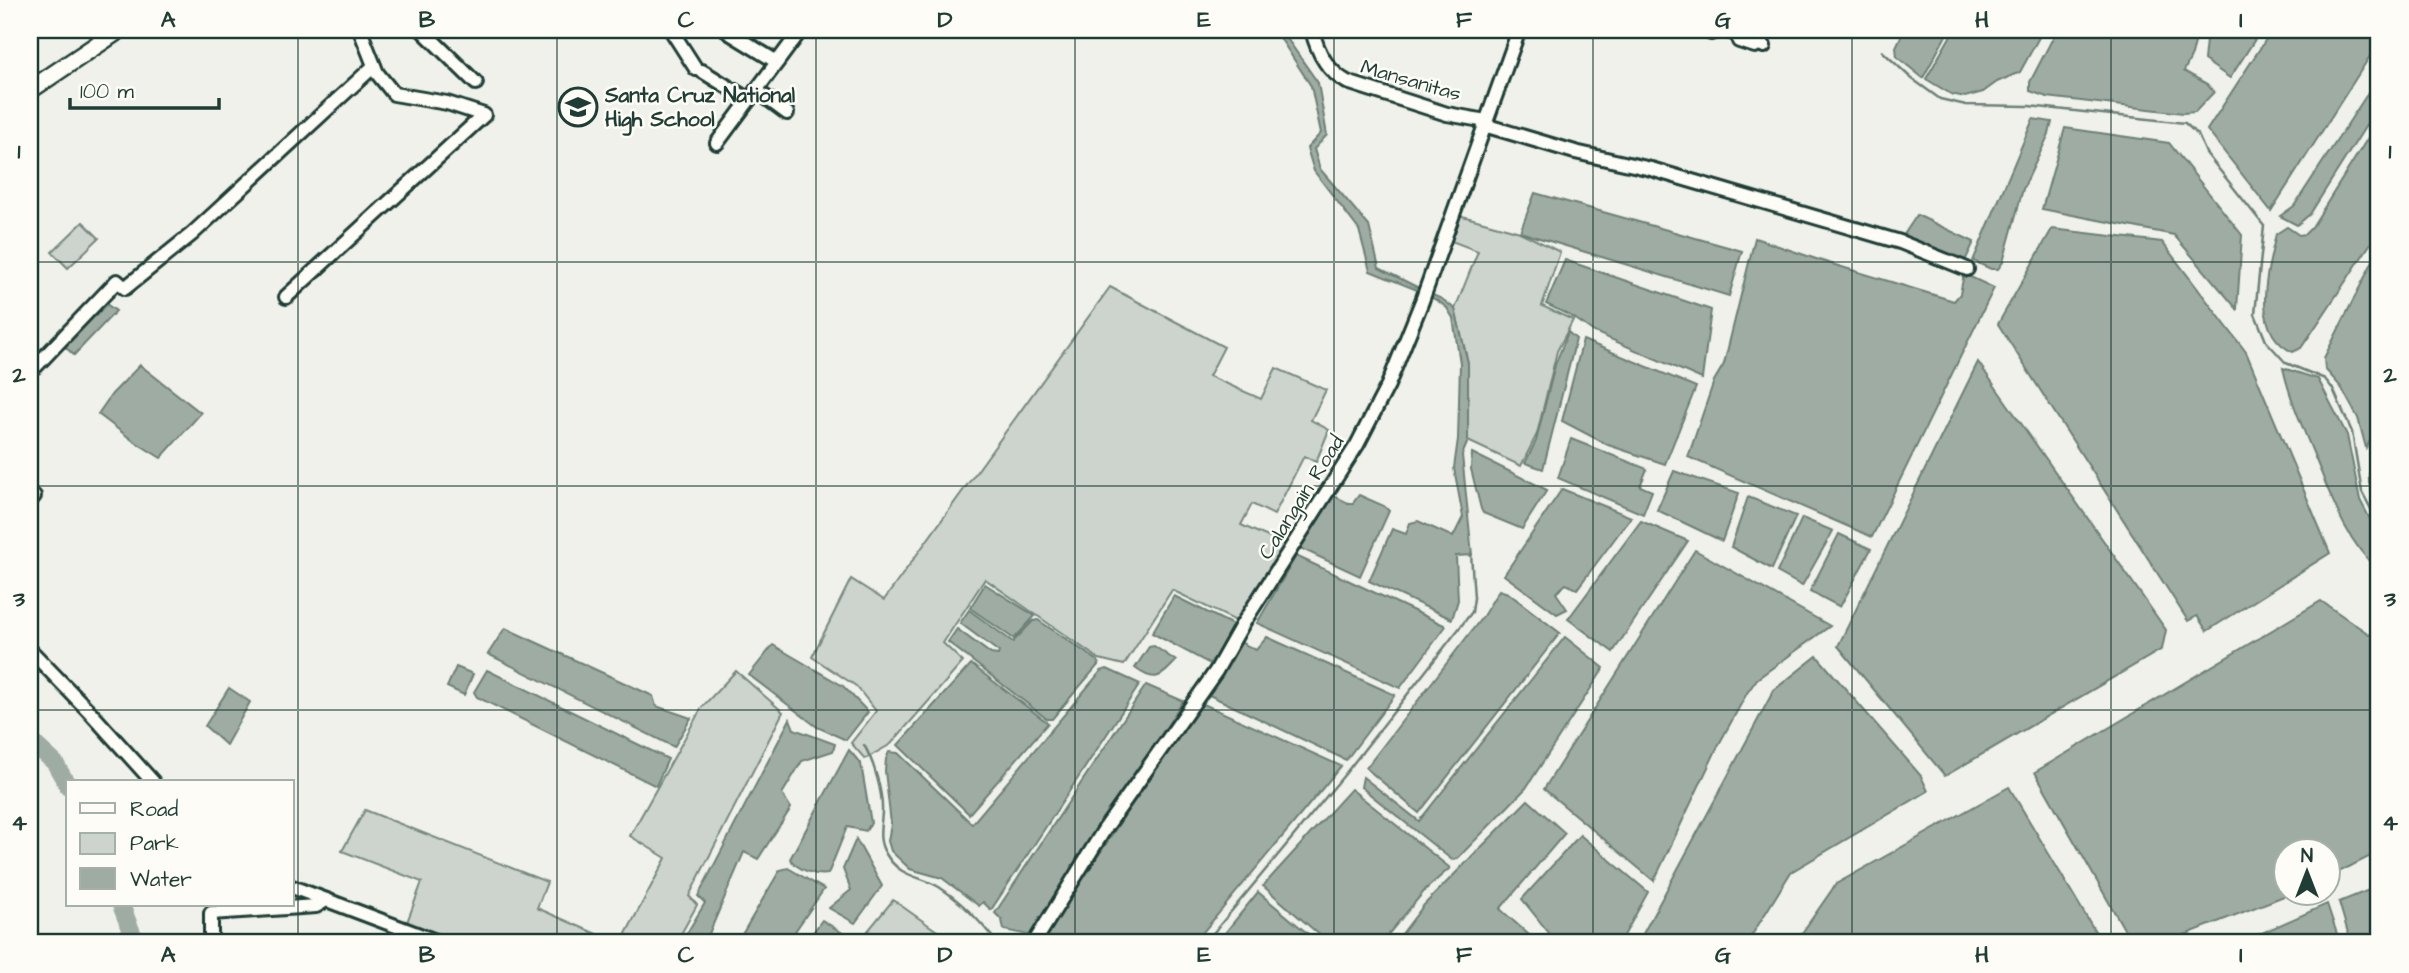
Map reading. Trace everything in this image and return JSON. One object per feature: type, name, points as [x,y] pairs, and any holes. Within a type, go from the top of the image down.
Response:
[{"type":"main road","points":[[30,90],[119,30]]},
{"type":"street","points":[[286,297],[484,115],[447,103],[394,94],[374,66],[360,30]]},
{"type":"street","points":[[422,30],[476,83]]},
{"type":"street","points":[[671,30],[699,70],[787,113]]},
{"type":"street","points":[[717,143],[801,30]]},
{"type":"street","name":"Mansanitas","points":[[1312,30],[1315,42],[1328,66],[1347,82],[1575,152],[1651,170],[1900,242],[1967,270]]},
{"type":"street","name":"Calangain Road","points":[[1035,941],[1104,830],[1216,671],[1242,625],[1357,445],[1388,385],[1519,30]]},
{"type":"street","points":[[1725,30],[1740,36],[1739,41],[1764,46]]},
{"type":"street","points":[[728,32],[777,62]]},
{"type":"street","points":[[30,361],[36,366],[117,281],[125,288],[192,234],[374,66]]},
{"type":"street","points":[[30,650],[151,780]]},
{"type":"street","points":[[294,888],[441,943]]},
{"type":"street","points":[[211,943],[214,909],[316,906],[326,900]]},
{"type":"green space","points":[[1455,214],[1520,232],[1560,252],[1542,306],[1573,320],[1557,351],[1537,434],[1521,466],[1468,441],[1468,363],[1455,309],[1478,251],[1446,239]]},
{"type":"green space","points":[[83,222],[99,238],[68,268],[52,252]]},
{"type":"green space","points":[[1110,287],[1224,347],[1209,376],[1261,399],[1276,368],[1326,390],[1311,420],[1329,430],[1316,462],[1304,456],[1274,515],[1252,504],[1241,525],[1288,546],[1238,622],[1172,590],[1124,665],[1099,659],[985,579],[943,643],[963,662],[891,744],[865,759],[851,743],[876,711],[856,686],[812,657],[851,579],[884,600]]},
{"type":"green space","points":[[736,671],[783,712],[689,896],[697,905],[676,943],[621,943],[666,858],[630,836],[702,707]]},
{"type":"green space","points":[[365,810],[547,882],[537,908],[617,943],[452,943],[406,925],[422,882],[342,851]]},
{"type":"green space","points":[[893,900],[947,938],[944,943],[858,943]]},
{"type":"water","points":[[1275,30],[1281,30],[1318,83],[1327,135],[1314,149],[1320,169],[1369,226],[1379,268],[1423,290],[1422,292],[1370,271],[1359,230],[1314,171],[1307,148],[1321,133],[1311,86]]},
{"type":"water","points":[[1904,30],[1949,30],[1923,78],[1897,57],[1896,47]]},
{"type":"water","points":[[1954,30],[2043,30],[2020,72],[1997,82],[1983,92],[1965,97],[1951,94],[1926,79]]},
{"type":"water","points":[[2057,30],[2198,30],[2192,55],[2184,71],[2207,84],[2214,92],[2195,112],[2183,113],[2047,97],[2030,91],[2030,82]]},
{"type":"water","points":[[2207,30],[2261,30],[2230,78],[2204,60]]},
{"type":"water","points":[[2272,30],[2379,30],[2379,42],[2271,211],[2207,130]]},
{"type":"water","points":[[2379,76],[2379,105],[2310,214],[2297,225],[2280,216],[2294,206]]},
{"type":"water","points":[[2033,119],[2052,122],[2049,134],[2023,189],[2003,262],[1998,269],[1991,269],[1973,261]]},
{"type":"water","points":[[2379,120],[2379,231],[2301,348],[2293,352],[2279,343],[2266,315],[2266,282],[2276,234],[2287,227],[2299,235],[2305,234],[2312,227]]},
{"type":"water","points":[[2065,128],[2169,143],[2242,235],[2237,309],[2174,235],[2042,209]]},
{"type":"water","points":[[1535,193],[1742,251],[1729,296],[1520,232]]},
{"type":"water","points":[[1917,215],[1974,242],[1966,259],[1961,261],[1901,239]]},
{"type":"water","points":[[2052,229],[2162,242],[2246,352],[2330,553],[2207,631],[2197,616],[2188,621],[1998,324]]},
{"type":"water","points":[[1755,238],[1954,301],[1960,294],[1964,274],[1994,288],[1872,537],[1688,457],[1714,381],[1724,364]]},
{"type":"water","points":[[2379,249],[2379,425],[2366,448],[2358,418],[2341,387],[2325,369],[2324,358]]},
{"type":"water","points":[[1565,260],[1711,310],[1702,379],[1594,332],[1573,317],[1546,304]]},
{"type":"water","points":[[1426,292],[1455,309],[1468,363],[1468,441],[1462,455],[1472,555],[1456,556],[1458,600],[1452,619],[1369,581],[1392,529],[1406,534],[1410,523],[1418,521],[1453,537],[1463,517],[1454,468],[1458,439],[1460,363],[1453,318],[1447,308],[1423,293]]},
{"type":"water","points":[[102,301],[116,311],[74,355],[64,346]]},
{"type":"water","points":[[1568,332],[1576,339],[1543,469],[1525,463],[1536,441],[1555,365]]},
{"type":"water","points":[[1583,340],[1696,387],[1665,464],[1608,445],[1562,421]]},
{"type":"water","points":[[1978,362],[2166,630],[2162,649],[1945,776],[1838,646]]},
{"type":"water","points":[[140,365],[201,413],[161,458],[98,414],[112,394]]},
{"type":"water","points":[[2283,368],[2318,379],[2347,435],[2360,500],[2379,536],[2379,571],[2357,546],[2340,517],[2297,412]]},
{"type":"water","points":[[1571,439],[1647,469],[1640,486],[1652,491],[1643,514],[1558,478]]},
{"type":"water","points":[[2379,451],[2379,510],[2369,474]]},
{"type":"water","points":[[1472,453],[1547,490],[1522,529],[1483,513],[1471,469]]},
{"type":"water","points":[[1674,471],[1739,493],[1722,541],[1657,510]]},
{"type":"water","points":[[1562,489],[1631,517],[1577,589],[1566,584],[1556,593],[1567,609],[1557,614],[1504,575]]},
{"type":"water","points":[[1332,495],[1353,503],[1359,495],[1389,511],[1360,576],[1300,548]]},
{"type":"water","points":[[1748,497],[1796,516],[1772,569],[1731,547]]},
{"type":"water","points":[[1802,518],[1833,531],[1802,586],[1777,572]]},
{"type":"water","points":[[1641,521],[1688,541],[1613,652],[1568,619]]},
{"type":"water","points":[[1839,534],[1871,549],[1840,607],[1810,591]]},
{"type":"water","points":[[1695,550],[1830,626],[1757,679],[1747,693],[1718,746],[1654,881],[1544,789]]},
{"type":"water","points":[[1296,556],[1446,626],[1400,688],[1257,623]]},
{"type":"water","points":[[985,584],[1035,616],[1014,639],[970,608]]},
{"type":"water","points":[[1499,590],[1508,593],[1560,633],[1419,813],[1366,768],[1483,616]]},
{"type":"water","points":[[1174,596],[1235,626],[1212,665],[1152,633]]},
{"type":"water","points":[[2321,601],[2379,641],[2379,852],[2342,870],[2342,836],[2272,836],[2272,901],[2164,943],[2132,943],[2035,772]]},
{"type":"water","points":[[969,610],[1013,642],[1033,621],[1038,620],[1099,664],[1052,719],[1047,719],[948,642],[957,629],[991,654],[998,655],[999,652],[960,623]]},
{"type":"water","points":[[505,628],[653,696],[656,706],[691,718],[674,747],[488,654]]},
{"type":"water","points":[[1267,637],[1395,695],[1346,760],[1205,693],[1240,642],[1256,650]]},
{"type":"water","points":[[1565,637],[1604,668],[1526,788],[1458,858],[1452,860],[1361,787],[1363,777],[1419,821]]},
{"type":"water","points":[[773,645],[843,686],[868,712],[846,740],[817,727],[749,675]]},
{"type":"water","points":[[1154,646],[1176,661],[1157,677],[1148,676],[1135,668],[1149,647]]},
{"type":"water","points":[[1817,656],[1921,776],[1928,791],[1791,872],[1747,943],[1638,943],[1774,690]]},
{"type":"water","points":[[971,664],[1048,723],[969,814],[898,745]]},
{"type":"water","points":[[456,667],[473,674],[464,695],[447,687]]},
{"type":"water","points":[[1107,669],[1140,684],[991,910],[983,902],[979,906],[942,878],[910,869],[891,851],[888,841],[891,824],[885,771],[889,752],[898,753],[972,824],[1101,671]]},
{"type":"water","points":[[487,670],[668,759],[656,786],[477,697],[474,692]]},
{"type":"water","points":[[1146,685],[1183,701],[1033,936],[1004,930],[1002,920],[995,913]]},
{"type":"water","points":[[229,688],[250,702],[226,745],[205,726]]},
{"type":"water","points":[[1199,702],[1341,766],[1194,943],[1041,943]]},
{"type":"water","points":[[790,719],[794,729],[835,744],[833,751],[802,761],[782,794],[791,808],[758,859],[744,852],[705,943],[681,943],[705,903],[698,896]]},
{"type":"water","points":[[849,750],[861,764],[871,823],[866,831],[847,827],[828,874],[807,871],[790,859]]},
{"type":"water","points":[[2009,787],[2102,943],[1795,943],[1836,884]]},
{"type":"water","points":[[1351,789],[1450,868],[1426,889],[1381,943],[1329,943],[1263,886]]},
{"type":"water","points":[[1528,800],[1565,833],[1500,909],[1538,943],[1395,943],[1424,905]]},
{"type":"water","points":[[1580,835],[1648,892],[1620,943],[1557,943],[1522,899]]},
{"type":"water","points":[[856,839],[882,886],[855,923],[829,908],[851,890],[843,869]]},
{"type":"water","points":[[788,868],[824,889],[787,943],[737,943],[780,870]]},
{"type":"water","points":[[2379,886],[2379,943],[2351,943],[2340,906],[2342,901]]},
{"type":"water","points":[[1258,892],[1319,943],[1217,943]]},
{"type":"water","points":[[2328,906],[2340,943],[2247,943],[2246,940]]},
{"type":"water","points":[[822,920],[849,937],[845,943],[807,941]]},
{"type":"waterway","points":[[1882,51],[1911,78],[1940,99],[1966,105],[2029,106],[2185,123],[2198,135],[2206,153],[2264,226],[2255,314],[2266,341],[2286,363],[2325,379],[2333,389],[2352,432],[2362,492],[2379,524]]},
{"type":"waterway","points":[[1205,943],[1345,774],[1472,612],[1474,598],[1471,553]]},
{"type":"waterway","points":[[30,740],[55,763],[66,782]]},
{"type":"waterway","points":[[864,745],[879,787],[882,804],[881,839],[883,849],[891,862],[904,872],[932,883],[956,899],[997,943]]},
{"type":"waterway","points":[[121,906],[136,943]]},
{"type":"place","name":"Santa Cruz National High School","points":[[578,107]]}]
